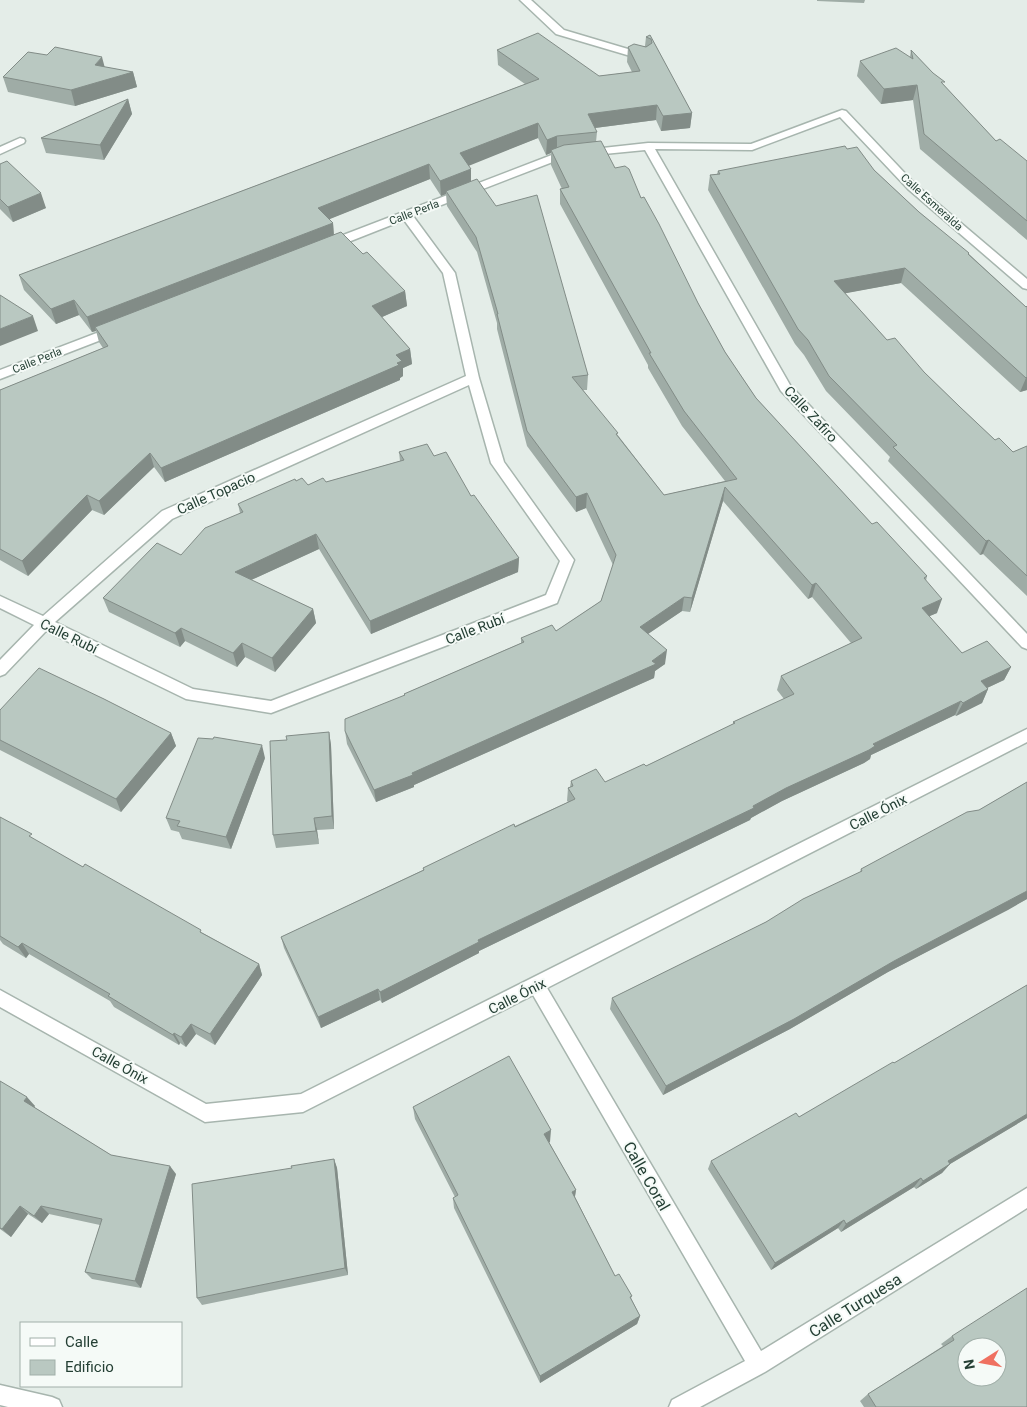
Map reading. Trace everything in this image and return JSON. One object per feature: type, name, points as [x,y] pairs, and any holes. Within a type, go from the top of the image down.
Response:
[{"type":"street","points":[[525,0],[560,32],[644,57]]},
{"type":"street","name":"Calle Perla","points":[[314,251],[561,155],[648,146],[752,147],[842,113]]},
{"type":"street","name":"Calle Esmeralda","points":[[842,113],[912,187],[1027,284]]},
{"type":"street","points":[[0,151],[20,141]]},
{"type":"street","name":"Calle Zafiro","points":[[648,146],[785,388],[1027,643]]},
{"type":"street","name":"Calle Rubí","points":[[0,602],[191,695],[271,707],[552,599],[567,560],[498,463],[473,378],[449,273],[406,215]]},
{"type":"street","name":"Calle Perla","points":[[0,375],[129,324]]},
{"type":"street","name":"Calle Topacio","points":[[0,670],[44,624],[167,516],[473,378]]},
{"type":"street","name":"Calle Ónix","points":[[0,998],[205,1113],[302,1103],[537,986],[1027,735]]},
{"type":"street","name":"Calle Coral","points":[[537,986],[758,1365]]},
{"type":"street","name":"Calle Turquesa","points":[[679,1407],[758,1365],[1027,1197]]},
{"type":"street","points":[[0,1395],[52,1407]]},
{"type":"building","points":[[538,33],[599,76],[640,71],[628,47],[634,44],[646,47],[652,43],[651,39],[646,37],[650,35],[692,113],[663,116],[657,105],[588,114],[597,132],[557,136],[547,140],[538,123],[460,153],[471,169],[440,181],[429,164],[318,208],[333,223],[87,317],[74,300],[51,309],[19,275],[539,79],[497,50]]},
{"type":"building","points":[[55,47],[102,57],[95,65],[133,72],[71,90],[3,77],[28,52],[47,55]]},
{"type":"building","points":[[896,48],[913,59],[911,50],[933,73],[945,82],[941,82],[996,141],[1000,139],[1027,161],[1027,221],[924,134],[917,85],[884,89],[860,61]]},
{"type":"building","points":[[128,99],[100,145],[41,138]]},
{"type":"building","points":[[601,141],[615,168],[625,166],[629,169],[641,198],[644,197],[659,224],[698,303],[725,352],[756,398],[872,524],[877,522],[927,576],[924,578],[942,599],[922,608],[962,653],[987,641],[1011,667],[981,681],[988,689],[963,703],[961,701],[873,744],[875,746],[869,750],[786,788],[753,806],[754,808],[478,940],[479,942],[380,992],[378,989],[318,1017],[281,937],[424,870],[423,868],[514,824],[515,827],[575,799],[568,788],[573,786],[571,781],[596,769],[605,782],[644,764],[646,766],[735,723],[733,722],[794,694],[781,676],[862,638],[816,583],[812,585],[725,487],[692,598],[684,597],[640,627],[667,650],[652,661],[656,664],[412,773],[413,775],[374,790],[345,731],[345,719],[405,695],[524,642],[521,638],[552,625],[556,631],[601,601],[616,555],[587,493],[576,497],[527,431],[498,314],[476,237],[446,191],[477,179],[496,206],[537,195],[588,375],[572,377],[618,433],[616,434],[664,495],[737,479],[684,411],[649,353],[651,353],[560,189],[569,187],[551,150],[564,145]]},
{"type":"building","points":[[845,146],[847,149],[857,147],[874,170],[1027,306],[1026,378],[905,268],[834,281],[887,340],[895,338],[924,372],[995,440],[999,438],[1013,452],[1027,446],[1027,576],[989,540],[986,541],[893,447],[897,445],[829,376],[808,340],[798,329],[710,175],[720,174],[718,171]]},
{"type":"building","points":[[7,161],[41,193],[8,207],[0,199],[0,164]]},
{"type":"building","points":[[341,232],[363,254],[367,252],[405,291],[372,306],[410,349],[396,355],[402,361],[397,363],[399,365],[161,468],[150,453],[99,501],[87,495],[22,561],[0,549],[0,390],[108,346],[95,327]]},
{"type":"building","points":[[0,295],[33,316],[0,329]]},
{"type":"building","points":[[427,444],[434,456],[446,452],[471,496],[474,495],[519,558],[370,621],[316,534],[235,572],[313,609],[272,658],[242,643],[233,653],[181,628],[175,633],[103,598],[157,543],[181,555],[205,528],[243,512],[238,504],[242,502],[295,479],[296,481],[302,478],[308,485],[323,478],[326,482],[404,460],[399,452]]},
{"type":"building","points":[[39,668],[171,733],[116,799],[0,740],[0,710]]},
{"type":"building","points":[[329,732],[332,816],[314,818],[316,831],[273,835],[270,741],[287,740],[286,736]]},
{"type":"building","points":[[214,737],[262,745],[226,837],[177,826],[180,821],[166,818],[198,738],[213,739]]},
{"type":"building","points":[[1027,782],[1027,891],[894,961],[794,1019],[666,1086],[612,998],[766,922],[803,899],[862,871],[861,869],[967,812],[979,810]]},
{"type":"building","points":[[0,817],[32,834],[29,836],[83,867],[85,864],[201,930],[200,932],[259,964],[210,1034],[191,1024],[181,1037],[174,1033],[173,1035],[108,996],[110,994],[22,943],[18,947],[0,936]]},
{"type":"building","points":[[1027,985],[1027,1114],[948,1161],[950,1164],[923,1181],[921,1178],[846,1224],[844,1220],[775,1263],[711,1161],[796,1113],[799,1117]]},
{"type":"building","points":[[509,1056],[551,1130],[544,1134],[576,1190],[572,1192],[615,1276],[619,1274],[632,1296],[630,1297],[640,1316],[540,1376],[453,1198],[458,1195],[413,1107]]},
{"type":"building","points":[[0,1081],[27,1097],[24,1101],[111,1155],[170,1166],[135,1281],[85,1272],[102,1219],[41,1206],[34,1216],[20,1206],[2,1229],[0,1228]]},
{"type":"building","points":[[334,1159],[345,1268],[197,1298],[192,1184],[292,1168],[291,1166]]},
{"type":"building","points":[[1027,1288],[1027,1407],[876,1407],[868,1394],[954,1340],[952,1336]]}]
